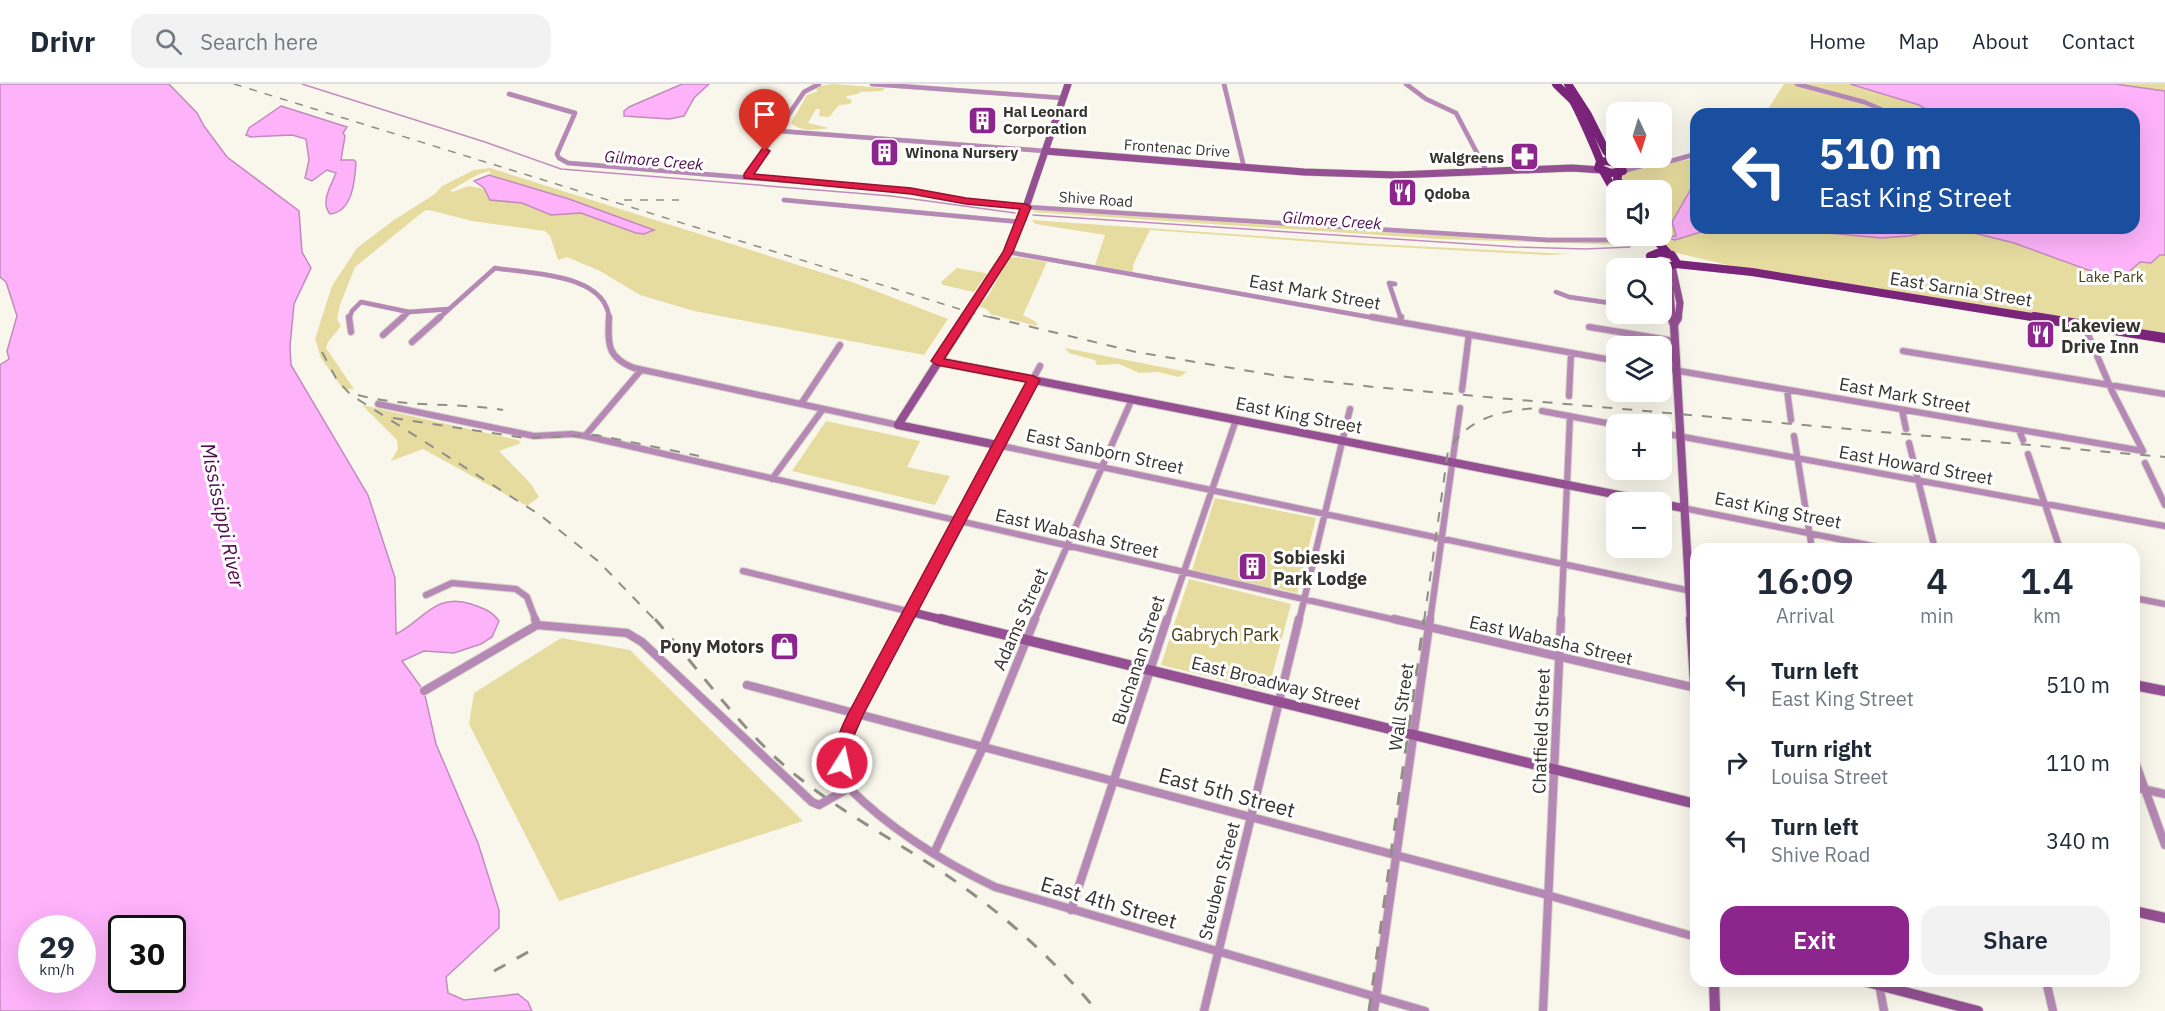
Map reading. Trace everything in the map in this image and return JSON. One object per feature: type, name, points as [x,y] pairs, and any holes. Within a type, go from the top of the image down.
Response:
[{"type":"main road","points":[[1556,84],[1574,104],[1589,139],[1600,155],[1601,167],[1608,180]]},
{"type":"main road","points":[[1564,84],[1587,113],[1606,151]]},
{"type":"main road","points":[[1601,167],[1606,167]]},
{"type":"main road","points":[[1618,180],[1619,168]]},
{"type":"main road","points":[[1650,258],[1653,253],[1651,246]]},
{"type":"main road","points":[[1656,246],[1670,258]]},
{"type":"main road","points":[[1653,253],[1667,258]]},
{"type":"main road","name":"East Sarnia Street","points":[[1672,260],[2165,338]]},
{"type":"street","points":[[747,176],[804,92],[819,84]]},
{"type":"street","points":[[872,84],[1063,98]]},
{"type":"street","points":[[898,425],[1008,252],[1021,222],[1068,84]]},
{"type":"street","points":[[1224,84],[1244,167]]},
{"type":"street","points":[[1406,84],[1426,99],[1456,113],[1487,172]]},
{"type":"street","points":[[1797,84],[1878,108]]},
{"type":"street","name":"Shive Road","points":[[509,94],[575,113],[557,154],[559,158],[568,163],[911,191],[966,201],[1026,207],[1548,240],[1606,238]]},
{"type":"street","name":"Frontenac Drive","points":[[779,131],[1304,172],[1396,175],[1601,167]]},
{"type":"street","points":[[1672,161],[1690,156]]},
{"type":"street","points":[[784,200],[1021,222]]},
{"type":"street","name":"East Mark Street","points":[[1008,252],[1606,359]]},
{"type":"street","name":"East Sanborn Street","points":[[412,342],[495,268],[574,282],[590,287],[604,298],[610,309],[609,338],[613,355],[624,363],[641,370],[1690,591]]},
{"type":"street","points":[[1672,277],[1680,305],[1677,322],[1674,325]]},
{"type":"street","points":[[1395,284],[1389,283],[1401,316],[1400,322]]},
{"type":"street","points":[[1556,292],[1569,297],[1606,302]]},
{"type":"street","points":[[351,332],[348,320],[351,310],[361,302],[409,312],[449,309]]},
{"type":"street","points":[[383,335],[409,312]]},
{"type":"street","points":[[1672,321],[1681,437],[1683,508],[1690,561]]},
{"type":"street","points":[[2084,325],[2109,384]]},
{"type":"street","points":[[1589,327],[1675,341]]},
{"type":"street","points":[[1462,390],[1469,334]]},
{"type":"street","points":[[801,404],[840,345]]},
{"type":"street","points":[[1903,351],[2165,394]]},
{"type":"street","points":[[1569,396],[1571,353]]},
{"type":"street","name":"East King Street","points":[[937,361],[1606,493]]},
{"type":"street","points":[[424,691],[537,625],[627,633],[642,642],[812,802],[819,805],[849,788],[842,763],[845,738],[855,714],[1040,366]]},
{"type":"street","name":"East Mark Street","points":[[1672,369],[2143,451],[2109,384]]},
{"type":"street","points":[[585,436],[641,370]]},
{"type":"street","points":[[1787,390],[1791,420]]},
{"type":"street","name":"Adams Street","points":[[935,851],[983,747],[1026,640],[1069,547],[1132,399]]},
{"type":"street","name":"East Wabasha Street","points":[[378,404],[534,436],[572,434],[585,436],[1690,687]]},
{"type":"street","name":"Wall Street","points":[[1374,1011],[1439,538],[1460,408]]},
{"type":"street","points":[[772,479],[823,409]]},
{"type":"street","name":"Steuben Street","points":[[1204,1011],[1280,702],[1302,599],[1350,409]]},
{"type":"street","points":[[1902,410],[1906,429]]},
{"type":"street","points":[[1542,411],[1606,423]]},
{"type":"street","name":"Chatfield Street","points":[[1543,1011],[1570,417]]},
{"type":"street","name":"Buchanan Street","points":[[1071,910],[1210,490],[1236,420]]},
{"type":"street","points":[[2019,430],[2023,440]]},
{"type":"street","name":"East Howard Street","points":[[1672,436],[2165,526]]},
{"type":"street","points":[[1794,436],[1811,543]]},
{"type":"street","points":[[1910,443],[1934,543]]},
{"type":"street","points":[[2028,454],[2058,543]]},
{"type":"street","points":[[2145,463],[2165,505]]},
{"type":"street","name":"East King Street","points":[[1672,506],[1858,543]]},
{"type":"street","name":"East Broadway Street","points":[[742,571],[1690,803]]},
{"type":"street","points":[[426,595],[452,583],[516,590],[527,597],[537,625]]},
{"type":"street","points":[[2140,599],[2165,604]]},
{"type":"street","name":"East 5th Street","points":[[747,686],[1549,896],[1690,935]]},
{"type":"street","points":[[2140,686],[2165,691]]},
{"type":"street","points":[[2140,774],[2165,845]]},
{"type":"street","name":"East 4th Street","points":[[849,788],[873,812],[962,870],[995,887],[1425,1011]]},
{"type":"street","points":[[2140,788],[2165,794]]},
{"type":"street","points":[[2140,912],[2165,918]]},
{"type":"street","points":[[1714,987],[1715,1011]]},
{"type":"street","points":[[1880,987],[1884,1011]]},
{"type":"street","points":[[1893,987],[1978,1011]]},
{"type":"street","points":[[2047,987],[2053,1011]]},
{"type":"green space","points":[[833,84],[885,88],[882,91],[860,92],[847,96],[846,98],[852,100],[850,104],[839,105],[829,117],[819,116],[820,109],[816,109],[808,123],[829,128],[804,129],[791,123],[807,95],[818,91],[814,87]]},
{"type":"green space","name":"Lake Park","points":[[1784,84],[2165,84],[2165,334],[1732,266],[1672,252],[1665,246],[1672,246],[1672,180],[1622,180],[1621,178],[1626,172],[1646,168],[1672,168],[1672,163],[1690,159],[1690,234],[2140,234],[2140,108],[1769,108]]},
{"type":"green space","points":[[490,168],[855,283],[948,319],[924,355],[694,311],[640,295],[600,271],[567,257],[558,260],[550,236],[545,231],[472,221],[429,210],[424,211],[355,267],[340,305],[337,319],[341,326],[326,348],[354,389],[343,389],[321,358],[315,339],[332,286],[357,248],[394,220],[435,194],[442,186],[474,170]],"holes":[[[490,171],[490,174],[594,210],[469,186],[452,192],[451,190],[479,174]]]},
{"type":"green space","points":[[1036,210],[1546,242],[1606,242],[1606,244],[1440,239],[1032,212]]},
{"type":"green space","points":[[1031,220],[1374,244],[1569,254],[1547,255],[1357,245],[1150,230],[1133,265],[1133,272],[1095,265],[1105,235],[1036,224]]},
{"type":"green space","points":[[1017,257],[1047,262],[1023,315],[1036,322],[1037,326],[990,314],[988,310],[979,306],[990,293],[1009,258]]},
{"type":"green space","points":[[957,268],[987,274],[974,292],[943,285],[941,282]]},
{"type":"green space","points":[[1065,348],[1187,372],[1179,377],[1158,372],[1139,373],[1119,364],[1097,365],[1095,360],[1069,353]]},
{"type":"green space","points":[[362,405],[518,440],[521,443],[499,451],[531,484],[539,497],[527,506],[423,449],[391,461],[398,449],[397,440]]},
{"type":"green space","points":[[826,421],[920,441],[907,467],[950,476],[935,505],[792,471]]},
{"type":"green space","points":[[1215,498],[1316,518],[1297,593],[1192,570]]},
{"type":"green space","name":"Gabrych Park","points":[[1189,579],[1291,604],[1268,691],[1161,665]]},
{"type":"green space","points":[[561,638],[630,650],[803,821],[559,901],[469,724],[474,693]]},
{"type":"water","name":"Mississippi River","points":[[0,84],[169,84],[197,113],[227,157],[299,211],[302,252],[311,268],[294,304],[290,346],[291,365],[368,495],[395,578],[396,634],[430,610],[448,602],[459,601],[471,604],[490,612],[499,621],[492,637],[481,644],[454,653],[424,651],[402,661],[424,691],[436,744],[478,843],[499,910],[499,928],[446,977],[448,993],[464,1000],[518,994],[528,1002],[532,1011],[0,1011],[0,365],[9,359],[7,351],[17,316],[6,282],[0,277]]},
{"type":"water","points":[[682,84],[709,84],[694,98],[684,116],[669,119],[624,116],[624,111],[629,107]]},
{"type":"water","points":[[1850,84],[2115,84],[2165,91],[2165,255],[2160,255],[2151,263],[2140,262],[2128,273],[2113,274],[2088,270],[2014,243],[1978,234],[2140,234],[2140,108],[1924,108]]},
{"type":"water","points":[[281,106],[347,127],[343,133],[345,136],[341,160],[356,162],[355,177],[348,201],[338,212],[330,214],[326,204],[327,194],[336,173],[327,170],[312,181],[305,178],[309,160],[306,139],[292,135],[251,137],[246,135],[249,128]]},
{"type":"water","points":[[489,175],[569,199],[654,230],[644,234],[636,233],[581,213],[551,215],[522,203],[490,200],[484,188],[474,181]]},
{"type":"water","points":[[1690,190],[1690,234],[1694,234],[1672,239],[1672,236],[1676,236],[1672,222]]},
{"type":"water","points":[[1839,234],[1918,234],[1881,238]]},
{"type":"waterway","name":"Gilmore Creek","points":[[302,84],[485,142],[561,169],[891,196],[1015,213]]},
{"type":"waterway","name":"Gilmore Creek","points":[[1033,215],[1516,247],[1585,249],[1630,247]]},
{"type":"railway","points":[[234,84],[997,319]]},
{"type":"railway","points":[[624,200],[679,200]]},
{"type":"railway","points":[[990,317],[1136,352],[1279,376],[1374,387],[2165,457]]},
{"type":"railway","points":[[322,352],[337,380],[351,395],[540,515],[598,561],[656,621]]},
{"type":"railway","points":[[358,395],[394,402],[503,410]]},
{"type":"railway","points":[[1424,621],[1448,451],[1456,439],[1476,423],[1500,414],[1540,408]]},
{"type":"railway","points":[[393,418],[525,438],[596,435],[699,456]]},
{"type":"railway","points":[[655,619],[741,722],[778,760],[833,803],[942,872],[1005,919],[1062,972],[1097,1011]]},
{"type":"railway","points":[[1369,1011],[1424,619]]},
{"type":"railway","points":[[494,971],[539,946]]},
{"type":"place","name":"Hal Leonard Corporation","points":[[982,120]]},
{"type":"place","name":"Winona Nursery","points":[[884,152]]},
{"type":"place","name":"Walgreens","points":[[1525,157]]},
{"type":"place","name":"Qdoba","points":[[1403,193]]},
{"type":"place","name":"Lakeview Drive Inn","points":[[2040,335]]},
{"type":"place","name":"Sobieski Park Lodge","points":[[1252,567]]},
{"type":"place","name":"Pony Motors","points":[[785,646]]},
{"type":"route","points":[[765,151],[747,176],[911,191],[966,201],[1026,207],[1008,252],[937,361],[1034,380],[855,714],[845,738],[842,763]]}]
